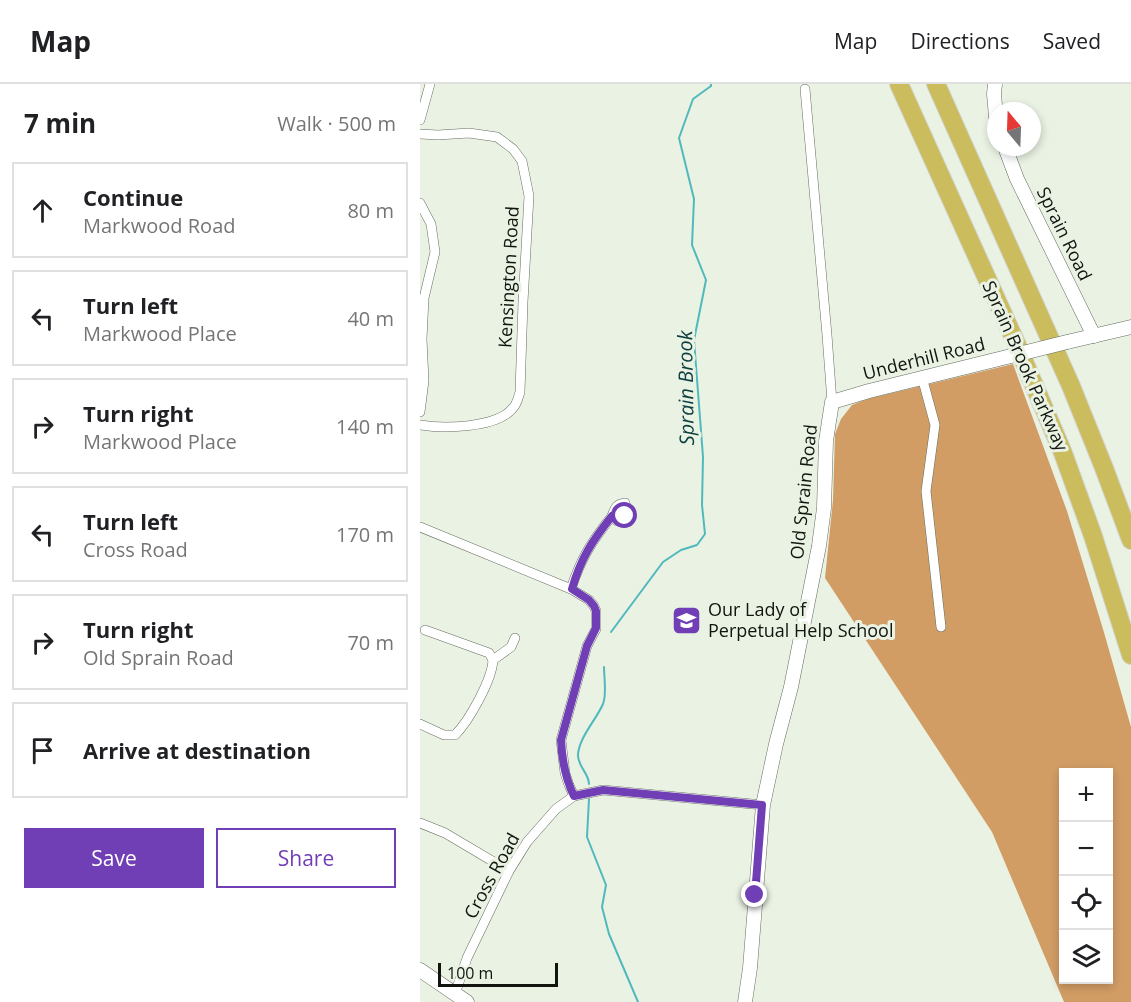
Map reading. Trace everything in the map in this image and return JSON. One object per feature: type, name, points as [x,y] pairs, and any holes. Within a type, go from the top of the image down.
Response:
[{"type":"highway","name":"Sprain Brook Parkway","points":[[899,84],[1063,453],[1097,545],[1131,655]]},
{"type":"highway","name":"Sprain Brook Parkway","points":[[936,84],[1067,377],[1131,540]]},
{"type":"street","points":[[420,120],[430,84]]},
{"type":"street","points":[[995,84],[995,102]]},
{"type":"street","name":"Old Sprain Road","points":[[745,1002],[750,968],[762,805],[794,676],[819,546],[824,508],[826,441],[832,402],[804,89]]},
{"type":"street","name":"Kensington Road","points":[[420,134],[469,133],[497,137],[513,149],[522,161],[529,196],[520,392],[517,402],[507,414],[485,424],[434,427],[420,425]]},
{"type":"street","name":"Sprain Road","points":[[1008,156],[1094,336]]},
{"type":"street","points":[[420,203],[431,224],[435,252],[424,298],[422,339],[424,381],[420,412]]},
{"type":"street","name":"Underhill Road","points":[[832,402],[922,377],[1131,327]]},
{"type":"street","points":[[922,377],[935,425],[927,492],[941,627]]},
{"type":"street","points":[[572,589],[578,568],[594,539],[612,516]]},
{"type":"street","points":[[420,527],[572,589],[594,606],[596,628],[587,646],[561,740],[565,773],[574,796]]},
{"type":"street","points":[[420,724],[444,735],[455,735],[464,726],[493,668],[493,660],[489,653],[425,630]]},
{"type":"street","points":[[493,660],[511,648],[515,638]]},
{"type":"street","name":"Cross Road","points":[[455,994],[467,958],[527,842],[556,809],[574,796],[603,790],[762,805]]},
{"type":"street","points":[[420,823],[445,833],[510,871]]},
{"type":"street","points":[[420,970],[467,1002]]},
{"type":"shaded area","points":[[1013,364],[1067,511],[1131,727],[1131,1002],[1064,1002],[992,832],[825,578],[833,500],[835,434],[841,419],[852,405],[867,399]]},
{"type":"waterway","name":"Sprain Brook","points":[[611,632],[663,562],[681,550],[697,545],[705,534],[702,505],[703,457],[694,340],[706,280],[692,245],[694,199],[679,138],[693,99],[711,84]]},
{"type":"waterway","name":"Sprain Brook","points":[[589,784],[579,762],[578,754],[579,747],[603,704],[604,667]]},
{"type":"waterway","name":"Sprain Brook","points":[[589,799],[587,837],[606,885],[602,907],[609,934],[638,1002]]},
{"type":"place","name":"Our Lady of Perpetual Help School","points":[[687,620]]},
{"type":"route","points":[[625,516],[624,519],[617,521],[612,516],[594,539],[578,568],[572,589],[594,606],[596,628],[587,646],[561,740],[561,753],[569,785],[574,796],[603,790],[762,805],[755,895]]}]
